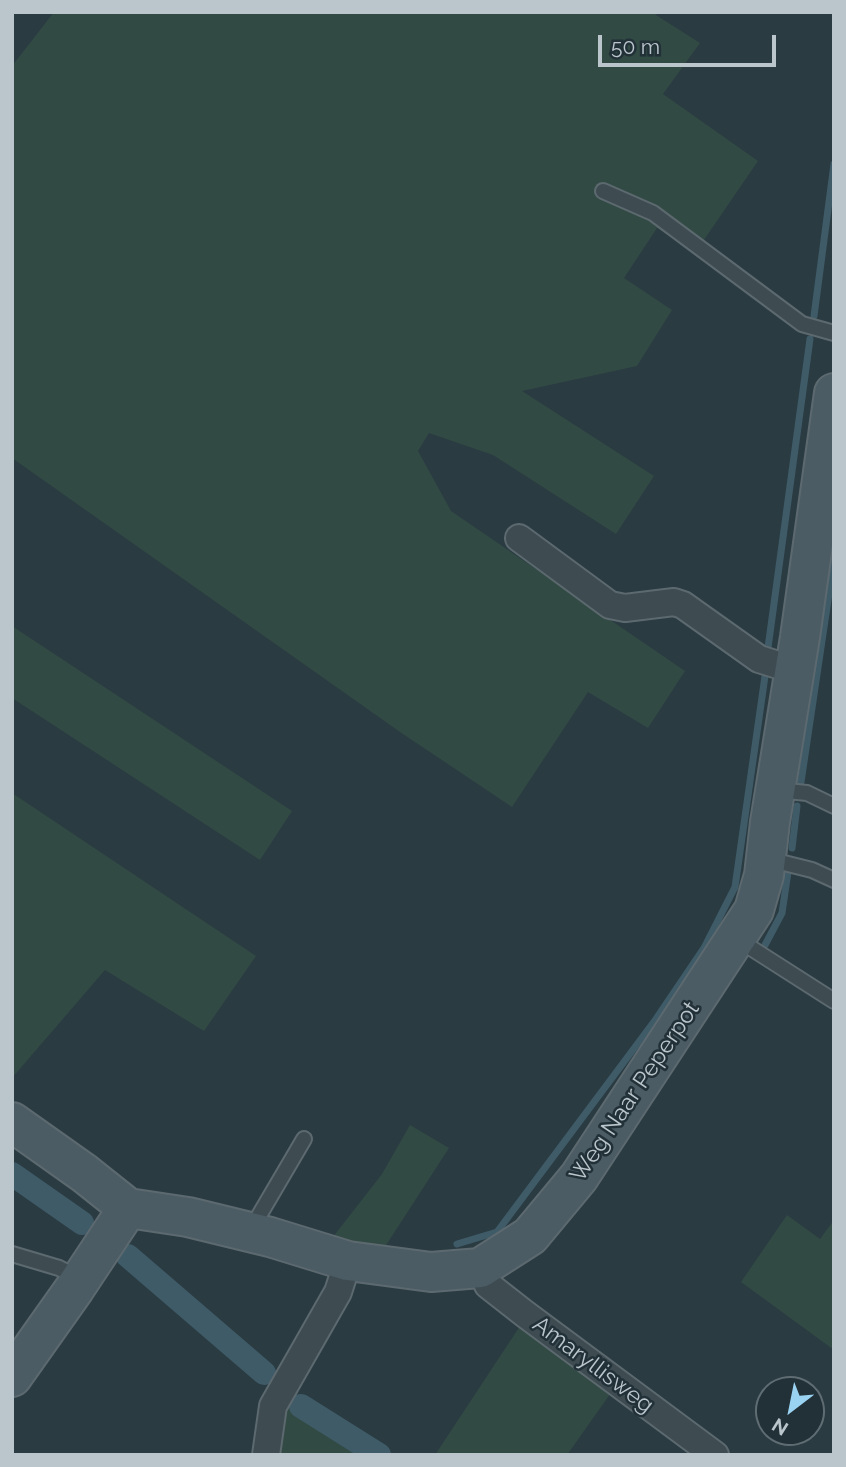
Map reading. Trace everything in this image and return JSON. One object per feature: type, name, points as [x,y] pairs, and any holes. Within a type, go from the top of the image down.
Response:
[{"type":"street","name":"Weg Naar Peperpot","points":[[12,1122],[128,1208],[188,1217],[348,1261],[431,1272],[480,1268],[530,1236],[579,1177],[754,910],[765,875],[775,790],[834,393]]},
{"type":"street","points":[[519,538],[610,605],[625,608],[674,602],[683,605],[759,659],[794,670]]},
{"type":"street","points":[[12,1377],[82,1279],[128,1208]]},
{"type":"street","points":[[266,1455],[273,1406],[338,1292],[348,1261]]},
{"type":"street","name":"Amaryllisweg","points":[[480,1268],[488,1285],[715,1455]]},
{"type":"lane","points":[[603,191],[653,213],[802,324],[834,333]]},
{"type":"lane","points":[[775,790],[807,793],[834,806]]},
{"type":"lane","points":[[766,858],[812,870],[834,880]]},
{"type":"lane","points":[[736,938],[834,1001]]},
{"type":"lane","points":[[249,1232],[304,1139]]},
{"type":"lane","points":[[12,1254],[59,1268],[82,1279]]},
{"type":"green space","points":[[54,12],[657,12],[656,15],[700,43],[663,94],[758,161],[695,253],[657,228],[624,278],[672,310],[637,366],[522,391],[654,476],[616,534],[493,455],[429,433],[418,451],[451,511],[685,671],[648,728],[588,692],[512,807],[400,732],[12,458],[12,66]]},
{"type":"green space","points":[[12,626],[292,811],[260,860],[12,698]]},
{"type":"green space","points":[[12,793],[256,956],[204,1031],[105,970],[12,1078]]},
{"type":"green space","points":[[410,1125],[449,1148],[381,1253],[329,1242],[382,1174]]},
{"type":"green space","points":[[787,1215],[820,1239],[834,1220],[834,1350],[741,1282]]},
{"type":"green space","points":[[522,1323],[613,1390],[567,1455],[435,1455]]},
{"type":"green space","points":[[288,1394],[301,1406],[379,1455],[274,1455]]},
{"type":"waterway","points":[[814,316],[834,164]]},
{"type":"waterway","points":[[767,655],[810,339]]},
{"type":"waterway","points":[[801,782],[834,560]]},
{"type":"waterway","points":[[457,1244],[497,1232],[656,1019],[704,948],[735,887],[766,669]]},
{"type":"waterway","points":[[792,848],[797,806]]},
{"type":"waterway","points":[[765,945],[782,913],[788,872]]},
{"type":"waterway","points":[[12,1174],[82,1223]]},
{"type":"waterway","points":[[128,1256],[264,1373]]},
{"type":"waterway","points":[[301,1406],[379,1455]]}]
